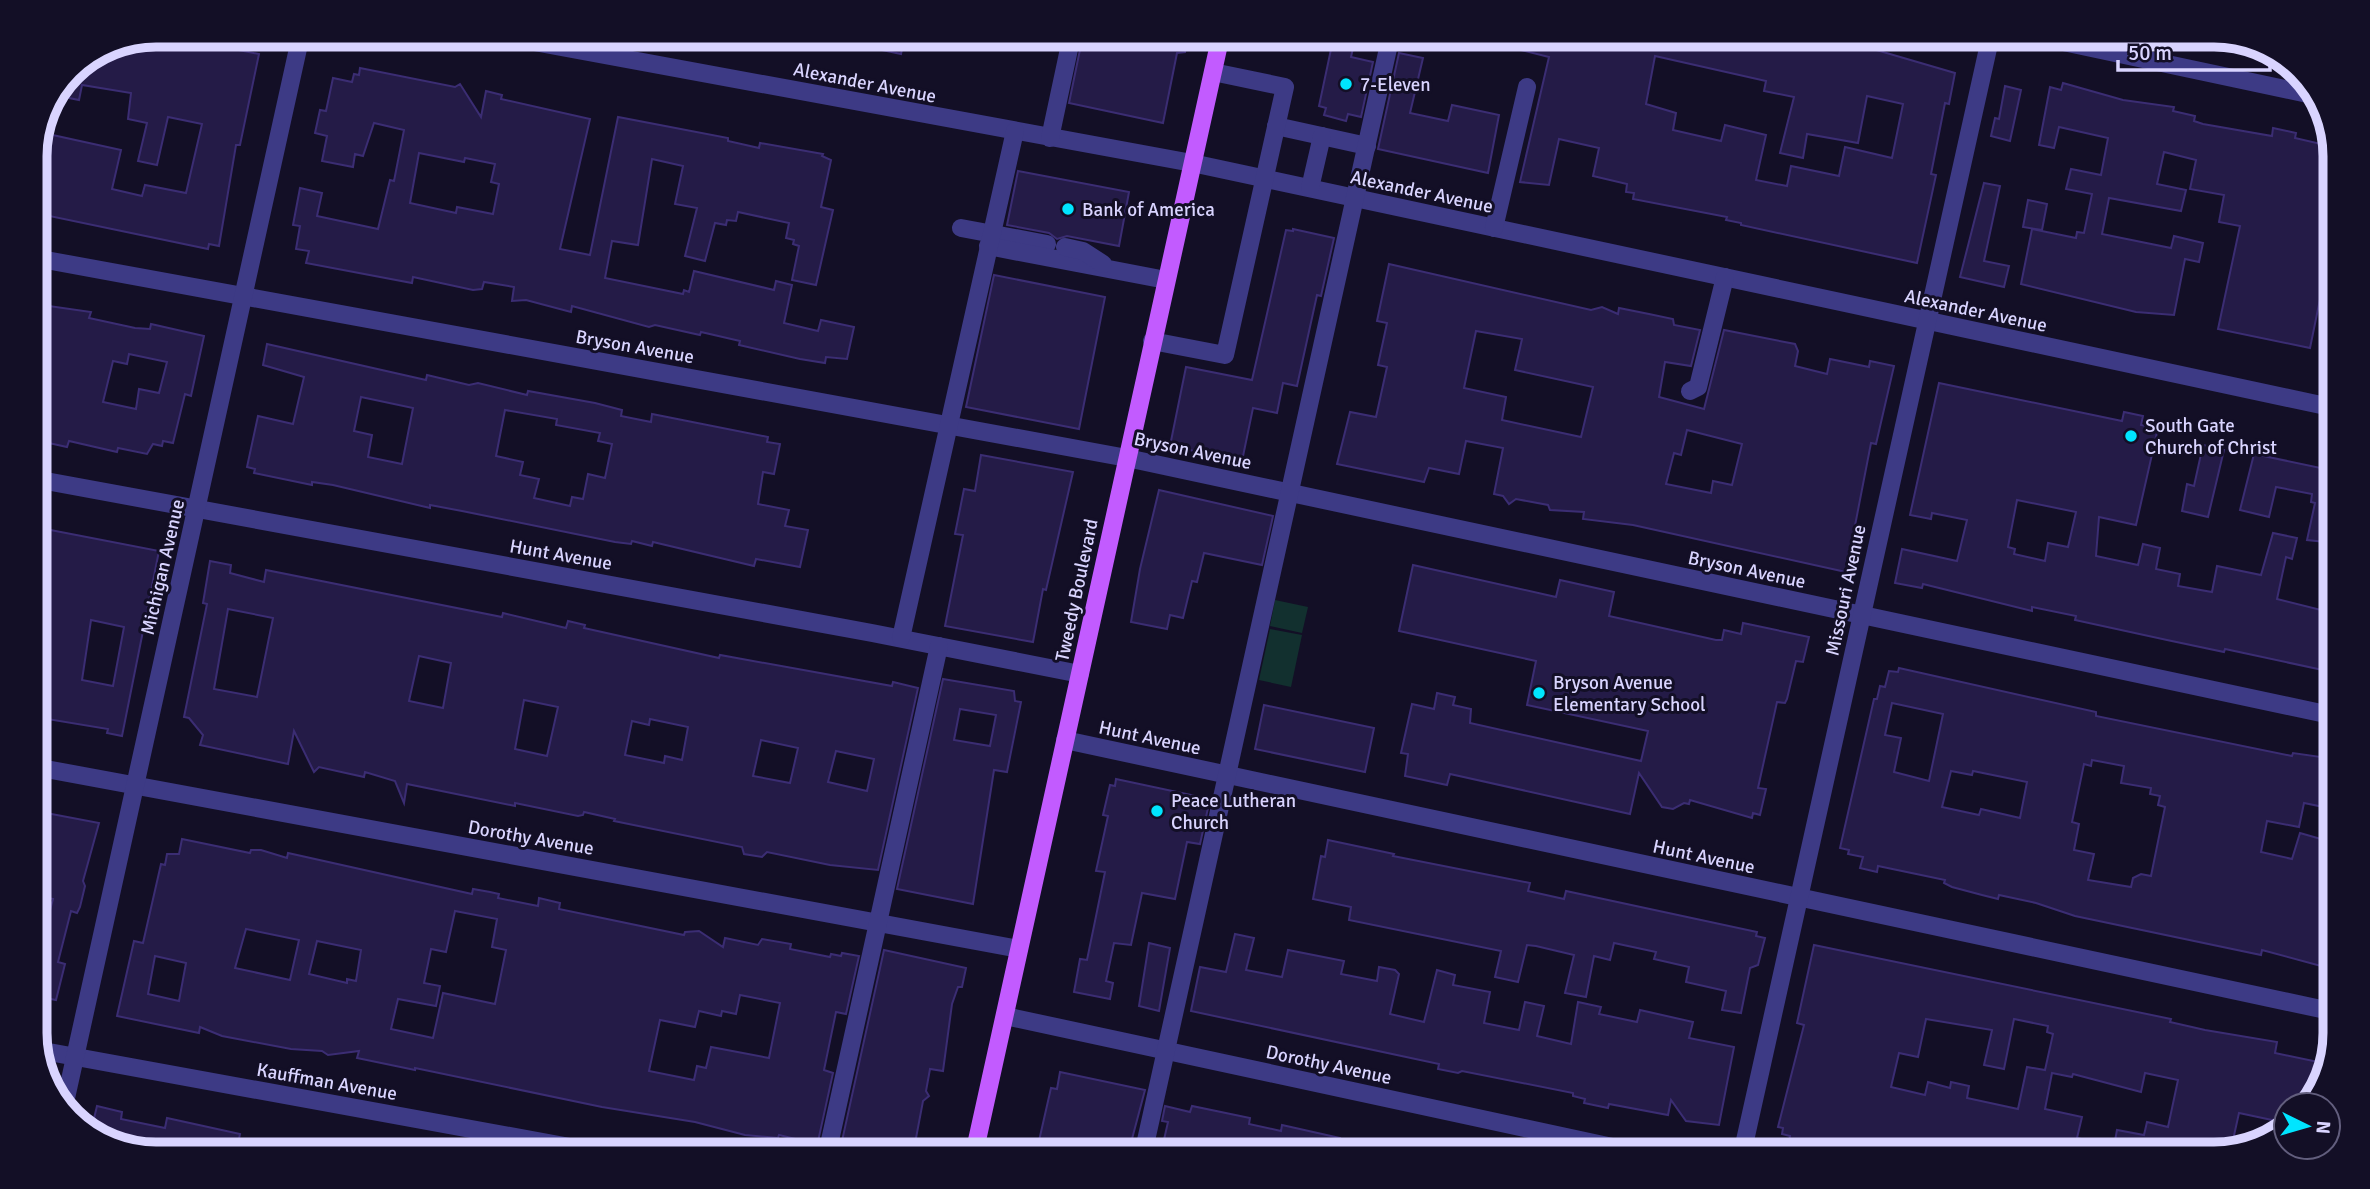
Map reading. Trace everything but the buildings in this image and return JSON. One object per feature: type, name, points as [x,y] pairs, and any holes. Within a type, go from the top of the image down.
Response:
[{"type":"main road","name":"Tweedy Boulevard","points":[[977,1142],[1219,47]]},
{"type":"street","name":"Michigan Avenue","points":[[67,1094],[299,47]]},
{"type":"street","name":"Alexander Avenue","points":[[561,47],[1192,163],[2323,405]]},
{"type":"street","points":[[1050,138],[1069,47]]},
{"type":"street","points":[[1146,1142],[1208,884],[1221,825],[1227,775],[1388,47]]},
{"type":"street","name":"Missouri Avenue","points":[[1745,1142],[1925,320],[1988,47]]},
{"type":"street","points":[[2087,47],[2302,93]]},
{"type":"street","points":[[1153,341],[1225,355],[1285,87],[1213,72]]},
{"type":"street","points":[[1494,228],[1527,87]]},
{"type":"street","points":[[1276,126],[1367,146]]},
{"type":"street","points":[[901,638],[1015,131]]},
{"type":"street","points":[[1310,188],[1322,136]]},
{"type":"street","points":[[961,229],[989,239],[1166,280]]},
{"type":"street","points":[[989,239],[1047,244]]},
{"type":"street","points":[[1065,247],[1083,251],[1108,268]]},
{"type":"street","name":"Bryson Avenue","points":[[47,260],[1127,458],[2323,713]]},
{"type":"street","points":[[1690,391],[1698,387],[1724,277]]},
{"type":"street","name":"Hunt Avenue","points":[[47,481],[901,638],[1080,674]]},
{"type":"street","points":[[830,1142],[939,646]]},
{"type":"street","name":"Hunt Avenue","points":[[1065,740],[2323,1009]]},
{"type":"street","name":"Dorothy Avenue","points":[[47,769],[1019,949]]},
{"type":"street","name":"Dorothy Avenue","points":[[1004,1016],[1590,1142]]},
{"type":"street","name":"Kauffman Avenue","points":[[49,1052],[542,1142]]},
{"type":"green space","points":[[1275,600],[1308,607],[1302,633],[1270,626]]},
{"type":"green space","points":[[1270,629],[1302,635],[1291,687],[1259,680]]},
{"type":"place","name":"7-Eleven","points":[[1346,84]]},
{"type":"place","name":"Bank of America","points":[[1068,209]]},
{"type":"place","name":"South Gate Church of Christ","points":[[2131,436]]},
{"type":"place","name":"Bryson Avenue Elementary School","points":[[1539,693]]},
{"type":"place","name":"Peace Lutheran Church","points":[[1157,811]]}]
